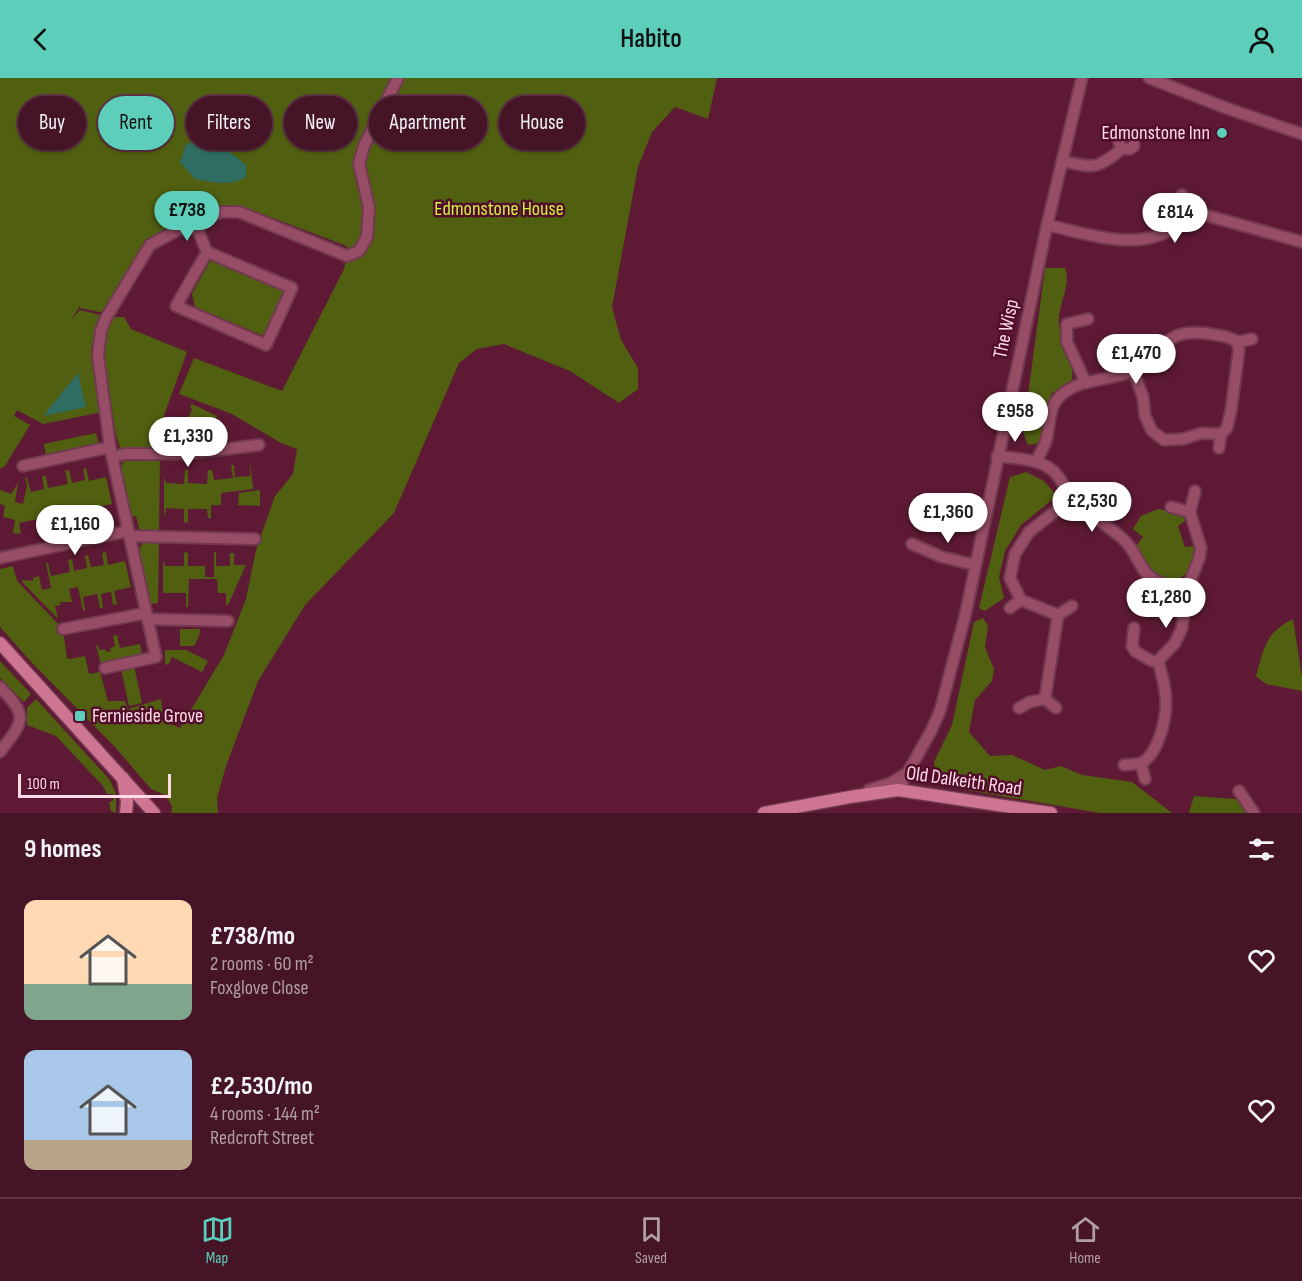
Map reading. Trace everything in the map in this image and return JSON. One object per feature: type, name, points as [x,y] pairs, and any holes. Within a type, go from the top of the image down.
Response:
[{"type":"main road","points":[[0,643],[123,777],[151,812]]},
{"type":"main road","points":[[123,777],[127,802],[126,813]]},
{"type":"main road","name":"Old Dalkeith Road","points":[[764,813],[898,790],[1051,813]]},
{"type":"street","points":[[105,668],[156,657],[111,452],[98,355],[100,330],[150,245],[194,222],[222,212],[239,212],[347,256],[358,251],[367,237],[369,208],[360,162],[364,146],[399,78]]},
{"type":"street","name":"The Wisp","points":[[898,790],[940,711],[965,616],[1047,225],[1082,78]]},
{"type":"street","points":[[1149,78],[1302,134]]},
{"type":"street","points":[[1062,161],[1096,167],[1122,149]]},
{"type":"street","points":[[1182,195],[1188,214]]},
{"type":"street","points":[[1047,225],[1100,237],[1150,238],[1169,231],[1188,214],[1198,213],[1302,242]]},
{"type":"street","points":[[194,222],[207,252],[292,288],[266,345],[176,306],[207,252]]},
{"type":"street","points":[[1086,382],[1067,342],[1067,324],[1088,320]]},
{"type":"street","points":[[1036,462],[1046,441],[1055,402],[1068,390],[1086,382],[1133,371],[1154,357],[1162,346],[1176,335],[1193,331],[1230,337],[1237,342],[1239,349],[1231,411],[1227,428],[1221,434],[1219,448]]},
{"type":"street","points":[[1237,342],[1252,339]]},
{"type":"street","points":[[1133,371],[1143,397],[1145,416],[1152,431],[1164,440],[1183,439],[1202,433],[1221,434]]},
{"type":"street","points":[[23,466],[111,452],[185,454],[259,445]]},
{"type":"street","points":[[997,456],[1036,462],[1056,473],[1071,499],[1127,543],[1148,575],[1161,584],[1187,589]]},
{"type":"street","points":[[1150,661],[1175,643],[1182,628],[1187,589],[1201,548],[1190,512],[1195,491]]},
{"type":"street","points":[[1058,615],[1021,600],[1010,578],[1015,554],[1029,532],[1071,499]]},
{"type":"street","points":[[1171,507],[1190,512]]},
{"type":"street","points":[[0,558],[128,534],[255,539]]},
{"type":"street","points":[[912,544],[942,557],[975,566]]},
{"type":"street","points":[[1010,608],[1021,600]]},
{"type":"street","points":[[1045,699],[1058,615],[1072,606]]},
{"type":"street","points":[[63,629],[147,616],[228,621]]},
{"type":"street","points":[[1124,765],[1141,764],[1152,755],[1159,741],[1166,704],[1164,681],[1150,661],[1132,646],[1134,628]]},
{"type":"street","points":[[0,687],[19,709],[19,724],[0,752]]},
{"type":"street","points":[[1019,708],[1030,702],[1045,699]]},
{"type":"street","points":[[1045,699],[1056,708]]},
{"type":"street","points":[[1141,764],[1145,779]]},
{"type":"street","points":[[764,813],[790,805],[870,790],[891,783],[907,773]]},
{"type":"street","points":[[1239,791],[1254,813]]},
{"type":"green space","name":"Edmonstone House","points":[[0,78],[717,78],[708,119],[675,107],[652,132],[638,167],[612,307],[621,340],[638,368],[638,389],[619,403],[570,371],[504,344],[477,349],[459,363],[394,513],[305,605],[258,681],[226,766],[217,798],[218,813],[171,813],[172,806],[165,795],[151,789],[114,746],[33,664],[0,627],[0,569],[13,566],[17,581],[63,629],[67,658],[85,656],[89,674],[100,672],[108,701],[125,701],[128,709],[161,699],[163,720],[180,728],[224,655],[246,599],[256,550],[275,496],[293,474],[297,449],[281,443],[232,414],[179,394],[194,358],[282,391],[344,269],[347,256],[354,252],[344,245],[247,208],[218,207],[170,226],[149,243],[105,313],[80,308],[80,306],[71,320],[80,310],[104,316],[91,348],[103,412],[43,424],[17,410],[14,416],[30,425],[5,466],[0,469]]},
{"type":"green space","points":[[211,259],[285,290],[264,336],[195,307],[192,294]]},
{"type":"green space","points":[[1045,268],[1065,268],[1067,275],[1059,324],[1072,365],[1072,380],[1051,394],[1040,443],[1028,445],[1023,432]]},
{"type":"green space","points":[[112,317],[124,317],[131,329],[187,352],[162,421],[161,450],[121,451],[116,435],[103,356],[103,342]]},
{"type":"green space","points":[[192,404],[217,416],[210,440],[198,441],[197,430],[196,442],[176,443],[179,441]]},
{"type":"green space","points":[[96,433],[99,444],[46,455],[44,444]]},
{"type":"green space","points":[[137,457],[160,458],[159,532],[140,532],[136,516],[130,517],[120,470],[124,460]]},
{"type":"green space","points":[[250,462],[253,489],[221,493],[221,505],[211,505],[211,518],[208,518],[207,509],[188,509],[188,522],[184,523],[184,509],[166,508],[164,515],[164,477],[166,483],[184,484],[185,470],[188,470],[188,483],[207,484],[208,470],[212,470],[214,480],[233,478],[231,465],[234,465],[235,477],[250,476]]},
{"type":"green space","points":[[86,468],[89,481],[106,477],[112,504],[92,508],[95,522],[91,523],[88,509],[78,511],[81,525],[78,525],[74,512],[60,515],[63,527],[59,528],[56,516],[43,519],[45,531],[42,532],[38,519],[19,523],[21,534],[13,533],[15,520],[3,517],[5,506],[0,504],[0,490],[11,494],[18,483],[15,502],[23,504],[27,485],[25,478],[27,478],[31,492],[44,489],[42,476],[46,476],[48,488],[68,484],[65,471],[69,470],[72,483],[85,480],[83,469]]},
{"type":"green space","points":[[1026,472],[1044,481],[1057,496],[1021,525],[1005,551],[999,577],[1004,598],[985,611],[979,608],[1010,477]]},
{"type":"green space","points":[[260,490],[260,506],[238,505],[239,493]]},
{"type":"green space","points":[[1158,509],[1179,513],[1186,520],[1178,526],[1185,547],[1195,546],[1195,556],[1188,572],[1175,580],[1159,577],[1148,568],[1137,545],[1143,537],[1133,529],[1141,516]]},
{"type":"green space","points":[[142,541],[159,541],[158,603],[151,604],[138,551]]},
{"type":"green space","points":[[106,552],[108,565],[125,561],[131,587],[114,591],[117,604],[113,605],[111,592],[101,594],[103,608],[100,608],[97,594],[83,597],[85,611],[83,611],[78,587],[69,589],[72,602],[60,602],[61,605],[55,606],[58,619],[23,583],[22,580],[33,581],[33,578],[39,576],[42,590],[51,588],[46,563],[48,563],[51,576],[70,572],[68,560],[72,559],[74,571],[87,568],[85,556],[88,555],[91,567],[104,565],[102,553]]},
{"type":"green space","points":[[184,552],[188,553],[188,566],[205,566],[205,577],[214,577],[214,552],[216,552],[216,566],[230,566],[230,553],[234,553],[234,565],[246,565],[228,605],[226,605],[226,593],[218,593],[217,579],[189,579],[188,607],[186,607],[186,593],[163,593],[163,559],[165,566],[184,566]]},
{"type":"green space","points":[[983,618],[988,626],[985,647],[994,669],[992,681],[975,700],[969,732],[990,756],[1012,755],[1045,770],[1061,766],[1082,775],[1132,782],[1172,813],[1100,813],[949,787],[936,776],[934,762],[952,725],[974,622]]},
{"type":"green space","points":[[1293,619],[1302,691],[1266,684],[1256,676],[1267,642],[1277,630]]},
{"type":"green space","points":[[180,629],[200,629],[194,646],[180,646]]},
{"type":"green space","points":[[117,635],[120,648],[140,644],[143,657],[101,665],[96,645],[99,650],[111,651],[110,648],[115,646],[113,636]]},
{"type":"green space","points":[[165,650],[186,650],[208,661],[202,672],[172,657],[168,665],[165,664]]},
{"type":"green space","points":[[0,661],[31,694],[24,702],[0,678]]},
{"type":"green space","points":[[134,666],[142,703],[129,706],[121,669]]},
{"type":"green space","points":[[36,699],[110,780],[116,794],[116,813],[111,811],[109,802],[113,801],[113,794],[107,794],[103,786],[56,736],[27,725],[27,708]]},
{"type":"green space","points":[[1194,796],[1236,799],[1246,813],[1189,813]]},
{"type":"shaded area","points":[[186,145],[186,150],[227,150],[246,165],[246,177],[227,183],[195,179],[180,162]]},
{"type":"shaded area","points":[[78,373],[86,407],[44,416],[47,411]]},
{"type":"place","name":"Edmonstone Inn","points":[[1222,133]]},
{"type":"place","name":"Fernieside Grove","points":[[80,716]]}]
